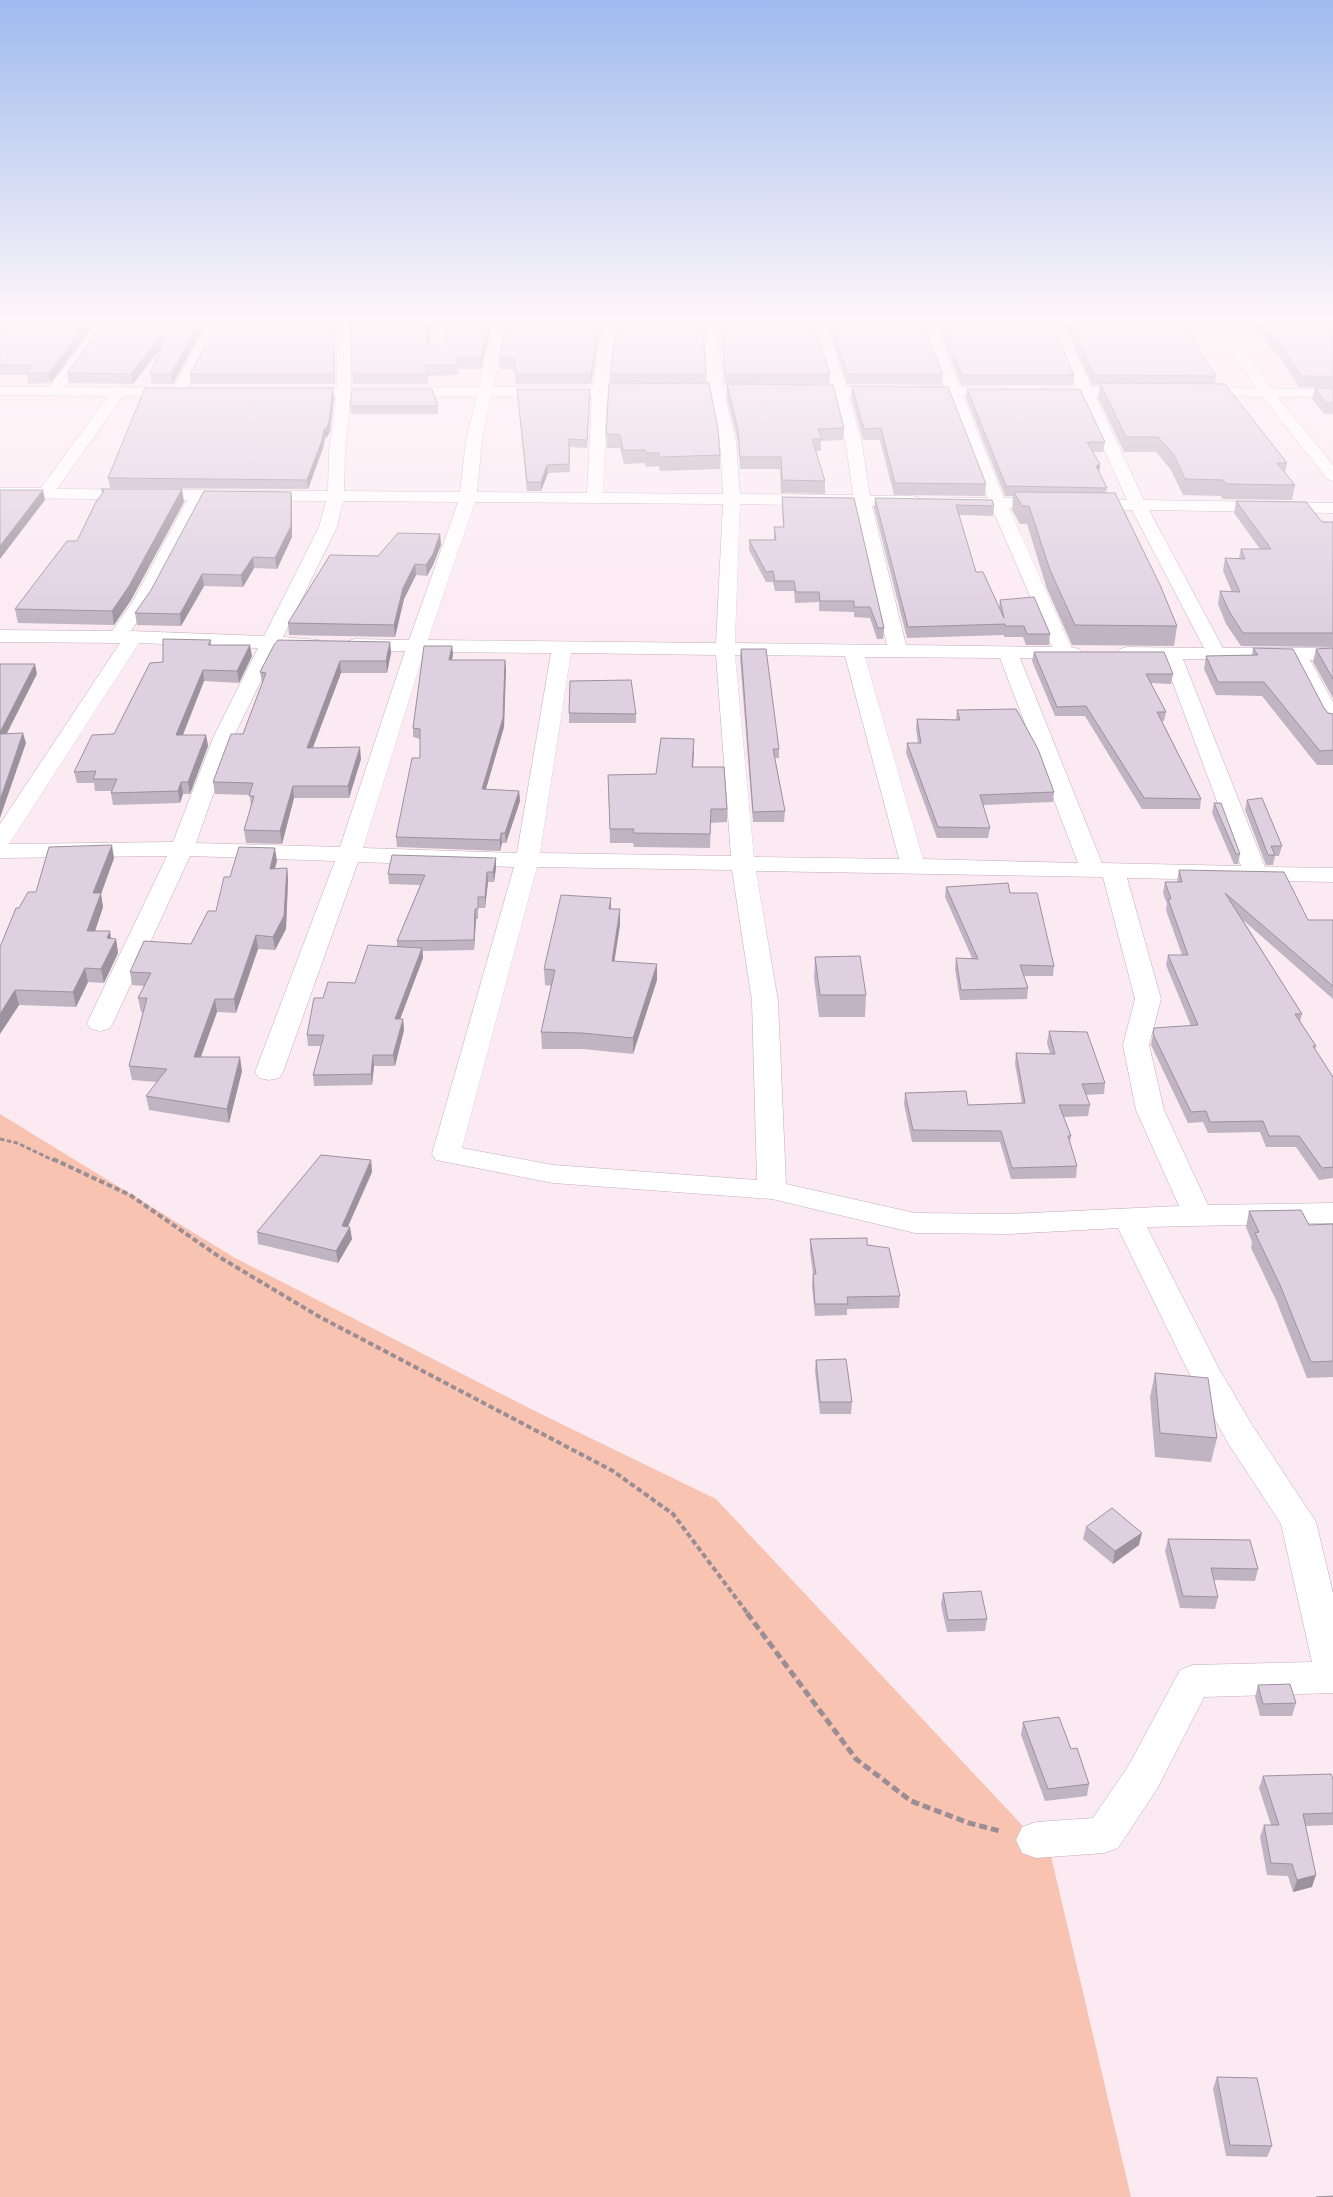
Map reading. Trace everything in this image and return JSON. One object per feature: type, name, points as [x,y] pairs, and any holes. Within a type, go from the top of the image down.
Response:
[{"type":"street","points":[[46,493],[96,424]]},
{"type":"street","points":[[100,1023],[182,849],[223,738],[328,527],[336,496],[337,452],[340,424]]},
{"type":"street","points":[[269,1072],[349,854],[416,646],[468,497],[474,440],[478,424]]},
{"type":"street","points":[[595,498],[599,424]]},
{"type":"street","points":[[724,424],[728,442],[732,499],[725,649],[743,865],[765,1001],[772,1190]]},
{"type":"street","points":[[849,424],[854,444],[862,501],[898,651]]},
{"type":"street","points":[[967,424],[998,503],[1064,653]]},
{"type":"street","points":[[1100,424],[1138,504],[1216,652]]},
{"type":"street","points":[[1291,424],[1333,476]]},
{"type":"street","points":[[0,493],[199,493],[1333,508]]},
{"type":"street","points":[[0,841],[125,637],[199,493]]},
{"type":"street","points":[[0,636],[125,637],[269,643],[416,646],[562,646],[854,652],[1093,653]]},
{"type":"street","points":[[562,646],[528,860],[446,1154],[553,1174],[772,1190],[915,1223],[1009,1224],[1198,1215],[1333,1213]]},
{"type":"street","points":[[854,652],[913,866]]},
{"type":"street","points":[[1171,652],[1256,874]]},
{"type":"street","points":[[1008,653],[1103,870],[1148,999],[1136,1045],[1150,1110],[1198,1215]]},
{"type":"street","points":[[1113,653],[1333,654]]},
{"type":"street","points":[[1298,653],[1333,721]]},
{"type":"street","points":[[0,851],[182,849],[743,865],[913,866],[1333,875]]},
{"type":"street","points":[[1128,1219],[1211,1384],[1240,1434],[1298,1522],[1333,1671]]},
{"type":"street","points":[[1036,1840],[1104,1835],[1144,1777],[1193,1681],[1333,1677]]},
{"type":"path","points":[[0,1139],[17,1142],[130,1195],[221,1258],[318,1316],[613,1471],[673,1514],[856,1759],[911,1801],[969,1824],[1036,1840]]},
{"type":"shaded area","points":[[0,1114],[235,1258],[543,1415],[716,1499],[1051,1856],[1131,2197],[0,2197]]},
{"type":"building","points":[[130,424],[328,424],[326,429],[324,429],[322,440],[307,480],[108,478]]},
{"type":"building","points":[[521,424],[588,424],[587,440],[569,439],[569,464],[547,465],[541,482],[527,482]]},
{"type":"building","points":[[607,424],[717,424],[720,455],[660,457],[659,453],[646,453],[645,450],[623,450],[620,435],[606,434]]},
{"type":"building","points":[[736,424],[843,424],[844,428],[818,429],[822,439],[812,439],[825,481],[782,480],[781,457],[740,457]]},
{"type":"building","points":[[862,424],[962,424],[986,484],[895,483],[881,428],[864,429]]},
{"type":"building","points":[[981,424],[1096,424],[1105,442],[1087,442],[1100,464],[1096,466],[1107,488],[1006,486]]},
{"type":"building","points":[[1120,424],[1256,424],[1287,463],[1277,463],[1295,485],[1226,484],[1223,480],[1185,479],[1174,455],[1158,437],[1126,437]]},
{"type":"building","points":[[101,489],[182,489],[129,586],[112,611],[15,609],[67,541],[77,541],[96,502],[104,491]]},
{"type":"building","points":[[0,490],[43,490],[0,546]]},
{"type":"building","points":[[204,491],[291,492],[291,526],[275,558],[253,557],[241,575],[202,574],[180,614],[135,613],[151,590]]},
{"type":"building","points":[[1014,492],[1115,493],[1160,585],[1177,626],[1075,625],[1050,570],[1029,506],[1022,506]]},
{"type":"building","points":[[782,497],[854,498],[884,628],[878,628],[870,607],[854,607],[854,601],[820,601],[819,592],[796,592],[794,581],[775,581],[773,571],[766,572],[749,540],[776,540],[774,527],[784,527]]},
{"type":"building","points":[[875,498],[992,500],[994,506],[956,505],[976,572],[983,572],[1004,618],[1000,600],[1034,597],[1050,634],[1027,634],[1024,626],[1005,626],[1005,624],[908,627]]},
{"type":"building","points":[[1236,501],[1306,502],[1322,522],[1333,522],[1333,633],[1243,633],[1229,611],[1220,591],[1240,592],[1225,558],[1245,559],[1241,549],[1271,549]]},
{"type":"building","points":[[398,533],[440,534],[433,554],[426,565],[415,564],[403,588],[394,625],[288,623],[330,555],[378,556]]},
{"type":"building","points":[[163,639],[211,640],[208,645],[250,645],[237,671],[203,670],[176,735],[206,735],[188,782],[181,782],[178,791],[111,793],[117,779],[93,779],[96,771],[74,772],[92,735],[114,734],[150,663],[163,662]]},
{"type":"building","points":[[278,640],[390,642],[386,661],[340,661],[307,748],[360,747],[348,786],[293,786],[280,831],[244,830],[254,796],[249,796],[253,783],[213,782],[231,734],[243,734],[266,673],[260,672]]},
{"type":"building","points":[[424,646],[452,646],[449,660],[505,660],[503,718],[482,789],[519,791],[505,833],[501,833],[500,840],[396,837],[412,758],[420,758],[420,729],[413,728]]},
{"type":"building","points":[[1253,648],[1293,649],[1324,708],[1328,713],[1333,714],[1333,750],[1320,751],[1264,682],[1218,682],[1206,656],[1258,655]]},
{"type":"building","points":[[1333,648],[1333,679],[1316,649]]},
{"type":"building","points":[[741,649],[766,649],[779,749],[773,749],[785,811],[753,812]]},
{"type":"building","points":[[1034,652],[1164,652],[1173,674],[1146,674],[1166,712],[1157,712],[1201,799],[1144,798],[1086,706],[1057,707]]},
{"type":"building","points":[[0,664],[35,664],[0,732]]},
{"type":"building","points":[[631,680],[636,714],[569,713],[570,681]]},
{"type":"building","points":[[1016,709],[1038,749],[1054,792],[980,795],[990,828],[938,827],[907,743],[921,743],[917,719],[960,720],[957,710]]},
{"type":"building","points":[[23,733],[0,800],[0,734]]},
{"type":"building","points":[[661,738],[694,739],[692,767],[724,767],[727,809],[711,809],[710,834],[633,833],[634,829],[610,829],[608,775],[656,774]]},
{"type":"building","points":[[1262,798],[1282,846],[1271,846],[1275,855],[1268,855],[1247,800]]},
{"type":"building","points":[[1214,803],[1221,803],[1240,854],[1236,854]]},
{"type":"building","points":[[112,845],[93,893],[101,893],[87,931],[110,931],[107,938],[116,939],[101,969],[85,968],[73,992],[15,990],[0,1014],[0,947],[16,908],[19,908],[28,892],[36,892],[49,847]]},
{"type":"building","points":[[239,847],[275,848],[270,869],[287,868],[284,916],[273,937],[256,935],[234,999],[215,999],[194,1057],[240,1057],[227,1109],[146,1096],[167,1069],[129,1066],[147,998],[138,998],[151,973],[130,972],[144,941],[191,944],[208,911],[216,911],[224,877],[230,877]]},
{"type":"building","points":[[392,855],[496,858],[493,872],[487,872],[485,897],[478,897],[478,909],[475,909],[474,940],[397,941],[425,875],[388,874]]},
{"type":"building","points":[[1179,870],[1284,872],[1308,920],[1333,920],[1333,986],[1225,893],[1302,1014],[1295,1014],[1333,1077],[1333,1167],[1322,1168],[1299,1136],[1269,1136],[1263,1121],[1210,1122],[1206,1111],[1191,1112],[1153,1034],[1154,1028],[1198,1025],[1168,955],[1188,955],[1168,899],[1171,899],[1165,882],[1182,882]]},
{"type":"building","points":[[1008,883],[1010,893],[1037,893],[1054,966],[1020,965],[1028,988],[961,990],[956,958],[978,959],[946,887]]},
{"type":"building","points":[[561,895],[611,898],[609,909],[620,909],[612,961],[657,964],[633,1038],[582,1033],[541,1032],[555,970],[544,969]]},
{"type":"building","points":[[368,945],[422,948],[395,1019],[403,1019],[393,1055],[373,1055],[371,1074],[313,1075],[324,1035],[307,1035],[314,998],[323,998],[328,982],[355,983]]},
{"type":"building","points":[[860,956],[866,995],[820,995],[815,957]]},
{"type":"building","points":[[1049,1031],[1087,1032],[1105,1083],[1082,1084],[1090,1105],[1059,1105],[1071,1136],[1068,1136],[1077,1166],[1012,1168],[1001,1131],[913,1130],[905,1093],[966,1091],[968,1105],[1025,1103],[1016,1053],[1055,1054]]},
{"type":"building","points":[[321,1155],[371,1160],[342,1226],[350,1227],[336,1251],[257,1232]]},
{"type":"building","points":[[1301,1210],[1309,1225],[1333,1224],[1333,1361],[1311,1362],[1280,1285],[1255,1233],[1259,1232],[1249,1211]]},
{"type":"building","points":[[867,1238],[867,1245],[889,1248],[900,1296],[847,1297],[848,1304],[815,1304],[813,1274],[816,1274],[810,1239]]},
{"type":"building","points":[[846,1359],[852,1402],[820,1402],[816,1360]]},
{"type":"building","points":[[1155,1373],[1208,1378],[1217,1438],[1160,1433]]},
{"type":"building","points":[[1112,1508],[1142,1533],[1115,1551],[1086,1527]]},
{"type":"building","points":[[1168,1539],[1250,1540],[1258,1569],[1211,1568],[1218,1597],[1183,1596]]},
{"type":"building","points":[[981,1591],[987,1619],[948,1620],[943,1593]]},
{"type":"building","points":[[1290,1684],[1296,1703],[1263,1704],[1258,1685]]},
{"type":"building","points":[[1059,1717],[1071,1749],[1077,1748],[1089,1784],[1048,1789],[1023,1722]]},
{"type":"building","points":[[1331,1774],[1333,1779],[1333,1813],[1303,1814],[1316,1875],[1297,1880],[1292,1864],[1271,1863],[1264,1825],[1279,1825],[1263,1776]]},
{"type":"building","points":[[1217,2077],[1257,2078],[1272,2146],[1230,2145]]}]
